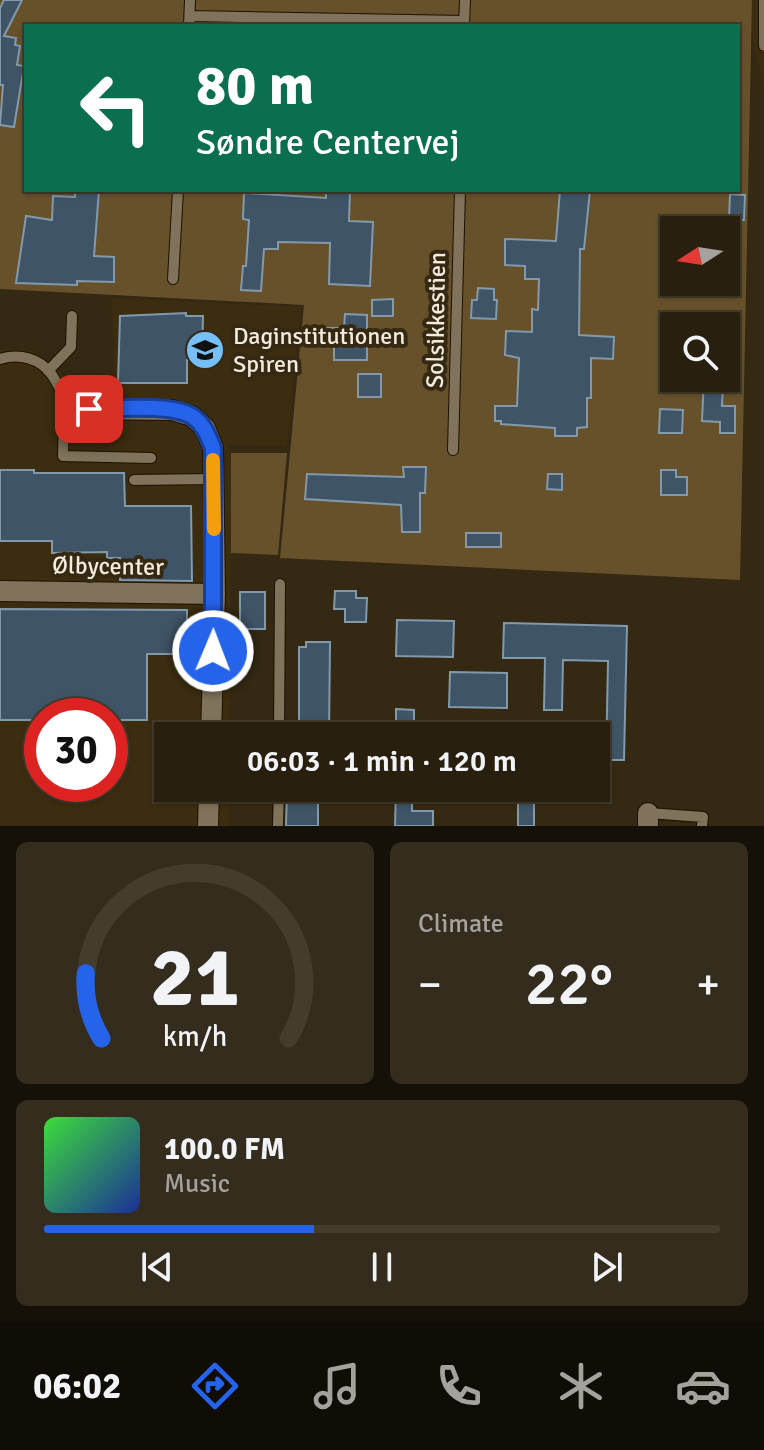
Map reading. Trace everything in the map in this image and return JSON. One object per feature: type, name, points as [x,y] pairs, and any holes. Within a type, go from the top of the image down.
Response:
[{"type":"street","points":[[70,402],[89,409],[172,410],[192,416],[205,428],[213,448],[215,594],[211,722]]},
{"type":"street","name":"Ølbycenter","points":[[0,591],[215,594]]},
{"type":"street","points":[[208,826],[209,802]]},
{"type":"lane","points":[[190,0],[189,21],[464,24],[465,0]]},
{"type":"lane","points":[[764,0],[764,46]]},
{"type":"lane","points":[[173,279],[178,192]]},
{"type":"lane","name":"Solsikkestien","points":[[453,450],[460,192]]},
{"type":"lane","points":[[48,371],[71,347],[72,316]]},
{"type":"lane","points":[[0,359],[22,356],[37,362],[52,375],[59,392],[70,402],[64,416],[63,456],[151,458]]},
{"type":"lane","points":[[134,480],[213,479]]},
{"type":"lane","points":[[279,722],[280,584]]},
{"type":"lane","points":[[278,826],[279,802]]},
{"type":"lane","points":[[648,820],[703,817],[702,826]]},
{"type":"shaded area","points":[[0,0],[752,0],[740,580],[280,558],[304,305],[0,289]]},
{"type":"shaded area","points":[[752,0],[764,0],[764,92],[752,32]]},
{"type":"shaded area","points":[[112,298],[301,307],[287,446],[226,445],[231,453],[230,722],[154,722],[154,802],[230,802],[229,826],[0,826],[0,349],[33,350],[83,392],[115,392]]},
{"type":"shaded area","points":[[231,453],[287,453],[278,555],[231,553]]},
{"type":"building","points":[[4,0],[22,0],[4,36],[16,38],[15,45],[20,46],[17,65],[24,66],[14,127],[0,125],[3,85],[0,85],[0,8]]},
{"type":"building","points":[[75,192],[99,192],[94,256],[114,257],[114,282],[77,281],[77,285],[16,283],[26,216],[52,220],[53,196],[75,197]]},
{"type":"building","points":[[326,192],[350,192],[349,221],[373,222],[370,286],[329,284],[330,243],[278,242],[278,249],[264,249],[261,291],[241,290],[249,220],[243,219],[244,193],[326,198]]},
{"type":"building","points":[[560,192],[590,192],[584,249],[580,249],[579,335],[614,337],[613,359],[591,358],[587,427],[577,428],[577,436],[555,436],[555,428],[495,421],[495,406],[517,406],[519,358],[505,355],[506,331],[532,332],[532,309],[538,310],[539,279],[525,279],[525,266],[505,265],[505,239],[556,241]]},
{"type":"building","points":[[730,194],[745,195],[744,220],[740,220],[740,216],[729,216]]},
{"type":"building","points":[[478,288],[494,289],[496,319],[471,318],[472,300],[477,300]]},
{"type":"building","points":[[393,299],[393,316],[372,316],[372,300]]},
{"type":"building","name":"Daginstitutionen Spiren","points":[[186,313],[186,316],[203,316],[202,360],[187,360],[187,383],[118,383],[120,316]]},
{"type":"building","points":[[345,314],[367,315],[367,360],[334,360],[334,345],[324,345],[324,328],[344,328]]},
{"type":"building","points":[[358,374],[381,374],[381,397],[358,397]]},
{"type":"building","points":[[703,392],[723,392],[722,406],[735,406],[735,433],[720,433],[720,422],[702,421]]},
{"type":"building","points":[[660,409],[683,410],[682,433],[659,433]]},
{"type":"building","points":[[403,467],[426,467],[425,493],[420,493],[420,532],[402,532],[401,505],[305,499],[307,474],[404,477]]},
{"type":"building","points":[[0,470],[124,473],[125,506],[191,506],[192,581],[120,580],[120,558],[107,558],[107,552],[52,553],[52,541],[0,541]]},
{"type":"building","points":[[661,470],[676,470],[676,477],[687,477],[687,495],[661,495]]},
{"type":"building","points":[[548,474],[562,474],[562,490],[547,489]]},
{"type":"building","points":[[466,533],[501,533],[501,547],[466,547]]},
{"type":"building","points":[[335,591],[356,591],[356,598],[367,598],[366,622],[345,622],[345,609],[334,609]]},
{"type":"building","points":[[240,592],[265,592],[265,629],[240,629]]},
{"type":"building","points":[[0,609],[187,610],[187,654],[147,654],[147,720],[128,720],[128,698],[24,698],[24,720],[0,720]]},
{"type":"building","points":[[397,620],[454,621],[453,657],[396,656]]},
{"type":"building","points":[[504,623],[627,626],[624,760],[610,760],[610,722],[607,722],[608,661],[563,660],[562,710],[544,710],[545,658],[503,658]]},
{"type":"building","points":[[306,642],[330,642],[329,722],[299,722],[299,647],[306,647]]},
{"type":"building","points":[[450,672],[507,673],[507,708],[449,707]]},
{"type":"building","points":[[396,709],[414,710],[414,722],[396,722]]},
{"type":"building","points":[[287,802],[318,802],[318,826],[286,826]]},
{"type":"building","points":[[396,802],[412,802],[412,811],[433,811],[433,826],[395,826]]},
{"type":"building","points":[[518,802],[534,802],[534,826],[518,826]]},
{"type":"slow traffic","points":[[213,460],[214,529]]},
{"type":"place","name":"Daginstitutionen Spiren","points":[[205,350]]},
{"type":"route","points":[[89,409],[172,410],[192,416],[205,428],[213,448],[213,651]]}]
